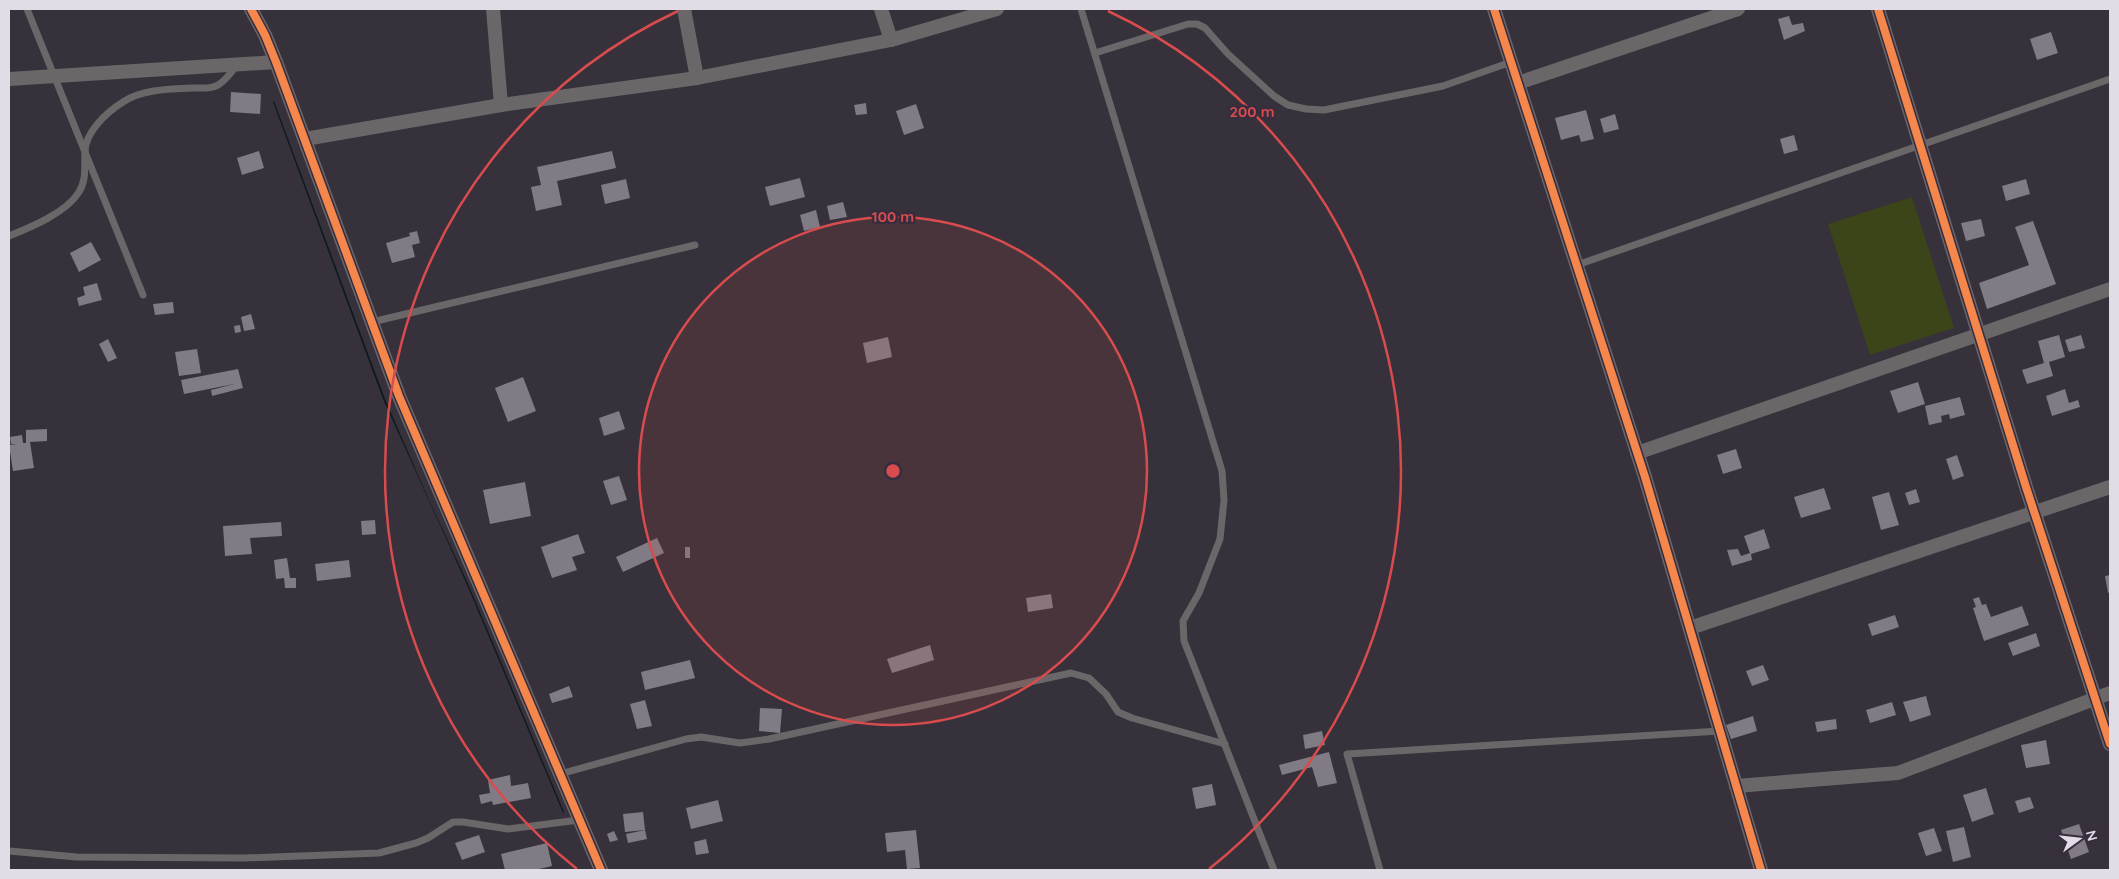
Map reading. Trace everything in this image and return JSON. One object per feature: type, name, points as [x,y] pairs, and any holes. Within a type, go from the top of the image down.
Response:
[{"type":"street","points":[[251,9],[265,35],[276,62],[400,396],[578,820],[601,870]]},
{"type":"street","points":[[493,9],[501,105]]},
{"type":"street","points":[[684,9],[697,78]]},
{"type":"street","points":[[882,9],[890,40]]},
{"type":"street","points":[[305,139],[501,105],[697,78],[890,40],[997,9]]},
{"type":"street","points":[[1494,9],[1638,452],[1761,870]]},
{"type":"street","points":[[1518,83],[1738,9]]},
{"type":"street","points":[[1878,9],[2034,513],[2110,744]]},
{"type":"street","points":[[9,79],[276,62]]},
{"type":"street","points":[[1638,452],[2110,289]]},
{"type":"street","points":[[1690,628],[2110,487]]},
{"type":"street","points":[[1736,786],[1898,773],[2110,693]]},
{"type":"lane","points":[[27,9],[143,295]]},
{"type":"lane","points":[[1081,9],[1222,471],[1224,500],[1220,539],[1199,593],[1183,621],[1184,641],[1274,870]]},
{"type":"lane","points":[[1094,53],[1188,24],[1198,24],[1211,33],[1228,54],[1274,96],[1288,106],[1324,110],[1442,86],[1511,62]]},
{"type":"lane","points":[[9,236],[37,224],[68,205],[79,193],[85,179],[85,149],[96,124],[124,101],[138,95],[164,89],[214,87],[224,80],[237,65]]},
{"type":"lane","points":[[1577,265],[2110,79]]},
{"type":"lane","points":[[372,322],[695,245]]},
{"type":"lane","points":[[559,774],[686,739],[701,738],[740,743],[769,739],[1072,673],[1088,678],[1106,694],[1118,712],[1132,718],[1225,744]]},
{"type":"lane","points":[[1380,870],[1347,754],[1720,731]]},
{"type":"lane","points":[[9,851],[77,857],[244,858],[379,853],[428,838],[453,822],[508,829],[578,820]]},
{"type":"green space","points":[[1912,197],[1954,328],[1870,355],[1828,224]]},
{"type":"shaded area","points":[[274,101],[385,399],[469,586],[563,813],[468,587],[383,399]]},
{"type":"building","points":[[1789,16],[1792,25],[1803,23],[1805,31],[1784,40],[1778,19]]},
{"type":"building","points":[[2051,32],[2058,53],[2037,60],[2030,39]]},
{"type":"building","points":[[231,92],[261,94],[260,114],[230,112]]},
{"type":"building","points":[[866,103],[867,114],[856,115],[854,105]]},
{"type":"building","points":[[916,104],[924,128],[904,135],[896,111]]},
{"type":"building","points":[[1586,110],[1594,139],[1581,142],[1579,135],[1561,140],[1555,118]]},
{"type":"building","points":[[1615,114],[1619,129],[1604,133],[1600,119]]},
{"type":"building","points":[[1794,135],[1798,150],[1784,154],[1780,139]]},
{"type":"building","points":[[259,151],[264,168],[242,175],[237,158]]},
{"type":"building","points":[[612,151],[616,168],[557,181],[562,205],[536,211],[531,187],[541,185],[537,167]]},
{"type":"building","points":[[800,178],[805,197],[770,206],[765,187]]},
{"type":"building","points":[[626,179],[630,198],[605,204],[601,185]]},
{"type":"building","points":[[2026,179],[2030,194],[2006,201],[2002,186]]},
{"type":"building","points":[[843,202],[847,217],[830,220],[827,206]]},
{"type":"building","points":[[816,210],[820,227],[804,231],[800,215]]},
{"type":"building","points":[[1981,219],[1985,236],[1966,241],[1961,223]]},
{"type":"building","points":[[2033,221],[2056,284],[1987,309],[1979,283],[2029,265],[2015,227]]},
{"type":"building","points":[[417,231],[420,243],[412,245],[415,257],[392,263],[386,243],[410,236],[409,233]]},
{"type":"building","points":[[91,242],[101,260],[79,272],[70,253]]},
{"type":"building","points":[[97,283],[102,300],[79,306],[77,298],[85,295],[83,287]]},
{"type":"building","points":[[173,302],[174,313],[155,315],[153,304]]},
{"type":"building","points":[[251,314],[255,329],[244,331],[241,317]]},
{"type":"building","points":[[240,325],[241,332],[235,333],[234,326]]},
{"type":"building","points":[[2059,335],[2065,357],[2049,362],[2053,376],[2027,384],[2022,370],[2044,363],[2038,341]]},
{"type":"building","points":[[2081,335],[2085,348],[2069,352],[2065,340]]},
{"type":"building","points":[[888,337],[892,357],[867,363],[863,343]]},
{"type":"building","points":[[108,339],[117,358],[108,362],[99,344]]},
{"type":"building","points":[[197,349],[201,373],[179,376],[175,352]]},
{"type":"building","points":[[238,369],[243,388],[212,396],[211,390],[234,384],[184,394],[181,380]]},
{"type":"building","points":[[523,377],[536,411],[508,422],[495,388]]},
{"type":"building","points":[[1918,382],[1925,404],[1898,413],[1890,391]]},
{"type":"building","points":[[2065,389],[2069,403],[2078,400],[2080,407],[2052,416],[2046,396]]},
{"type":"building","points":[[1960,397],[1965,415],[1950,419],[1949,414],[1941,416],[1942,422],[1929,425],[1925,406]]},
{"type":"building","points":[[619,411],[625,429],[604,436],[599,418]]},
{"type":"building","points":[[47,429],[47,441],[30,442],[34,468],[13,471],[9,445],[17,444],[11,444],[10,437],[22,435],[23,443],[26,443],[26,430]]},
{"type":"building","points":[[1736,449],[1742,468],[1723,474],[1717,455]]},
{"type":"building","points":[[1957,455],[1964,476],[1953,480],[1946,459]]},
{"type":"building","points":[[619,476],[627,500],[611,505],[603,481]]},
{"type":"building","points":[[525,482],[531,516],[490,524],[483,490]]},
{"type":"building","points":[[1824,488],[1831,509],[1801,518],[1794,497]]},
{"type":"building","points":[[1916,489],[1920,502],[1909,505],[1905,493]]},
{"type":"building","points":[[1889,492],[1899,525],[1881,530],[1872,497]]},
{"type":"building","points":[[375,520],[376,534],[362,535],[361,521]]},
{"type":"building","points":[[281,522],[282,536],[250,538],[252,554],[225,556],[223,526]]},
{"type":"building","points":[[1764,529],[1770,548],[1751,554],[1752,560],[1732,566],[1727,550],[1738,549],[1741,556],[1750,553],[1744,536]]},
{"type":"building","points":[[578,534],[585,553],[572,557],[577,570],[552,578],[541,547]]},
{"type":"building","points":[[657,538],[664,553],[623,572],[616,557]]},
{"type":"building","points":[[685,547],[690,547],[690,558],[685,558]]},
{"type":"building","points":[[287,558],[290,578],[296,578],[296,588],[285,588],[284,578],[276,579],[274,560]]},
{"type":"building","points":[[349,560],[351,577],[317,581],[315,564]]},
{"type":"building","points":[[2110,575],[2110,592],[2108,593],[2105,576]]},
{"type":"building","points":[[1051,594],[1053,608],[1028,612],[1026,598]]},
{"type":"building","points":[[1979,597],[1982,605],[1986,604],[1991,617],[2022,606],[2029,625],[1984,641],[1973,608],[1976,607],[1973,599]]},
{"type":"building","points":[[1895,615],[1899,627],[1872,636],[1868,624]]},
{"type":"building","points":[[2036,633],[2040,646],[2013,656],[2008,643]]},
{"type":"building","points":[[930,645],[934,660],[892,673],[887,659]]},
{"type":"building","points":[[690,660],[695,678],[645,690],[641,672]]},
{"type":"building","points":[[1763,665],[1769,680],[1752,686],[1746,671]]},
{"type":"building","points":[[569,686],[573,697],[552,703],[549,694]]},
{"type":"building","points":[[1926,696],[1931,715],[1910,722],[1903,702]]},
{"type":"building","points":[[645,700],[652,726],[637,729],[630,704]]},
{"type":"building","points":[[1892,702],[1896,715],[1870,723],[1866,710]]},
{"type":"building","points":[[760,708],[782,709],[780,733],[759,731]]},
{"type":"building","points":[[1753,716],[1757,731],[1731,739],[1726,725]]},
{"type":"building","points":[[1836,719],[1837,729],[1817,732],[1815,722]]},
{"type":"building","points":[[1322,731],[1325,745],[1305,749],[1303,735]]},
{"type":"building","points":[[2046,740],[2050,764],[2026,768],[2021,745]]},
{"type":"building","points":[[1329,752],[1337,783],[1318,787],[1312,767],[1282,775],[1279,765]]},
{"type":"building","points":[[510,775],[511,786],[528,783],[531,798],[493,805],[492,801],[481,804],[479,795],[490,793],[488,780]]},
{"type":"building","points":[[1212,784],[1216,805],[1196,809],[1192,788]]},
{"type":"building","points":[[1986,788],[1994,814],[1972,822],[1963,795]]},
{"type":"building","points":[[2030,797],[2034,808],[2019,813],[2015,801]]},
{"type":"building","points":[[718,800],[723,821],[691,829],[686,808]]},
{"type":"building","points":[[643,812],[645,830],[625,832],[623,814]]},
{"type":"building","points":[[2079,824],[2089,852],[2071,859],[2061,830]]},
{"type":"building","points":[[1964,827],[1971,857],[1953,862],[1946,831]]},
{"type":"building","points":[[1934,828],[1942,851],[1926,856],[1918,833]]},
{"type":"building","points":[[645,830],[647,839],[628,843],[626,834]]},
{"type":"building","points":[[916,830],[920,868],[907,869],[905,850],[887,852],[885,833]]},
{"type":"building","points":[[614,831],[618,840],[610,842],[607,834]]},
{"type":"building","points":[[479,835],[485,852],[462,860],[455,843]]},
{"type":"building","points":[[706,839],[709,853],[696,855],[694,842]]},
{"type":"building","points":[[547,843],[552,866],[535,870],[505,870],[501,854]]},
{"type":"cycle path","points":[[251,9],[265,35],[276,62],[399,396],[601,870]]},
{"type":"cycle path","points":[[1494,9],[1645,477],[1761,870]]},
{"type":"cycle path","points":[[1878,9],[2026,487],[2110,744]]}]
